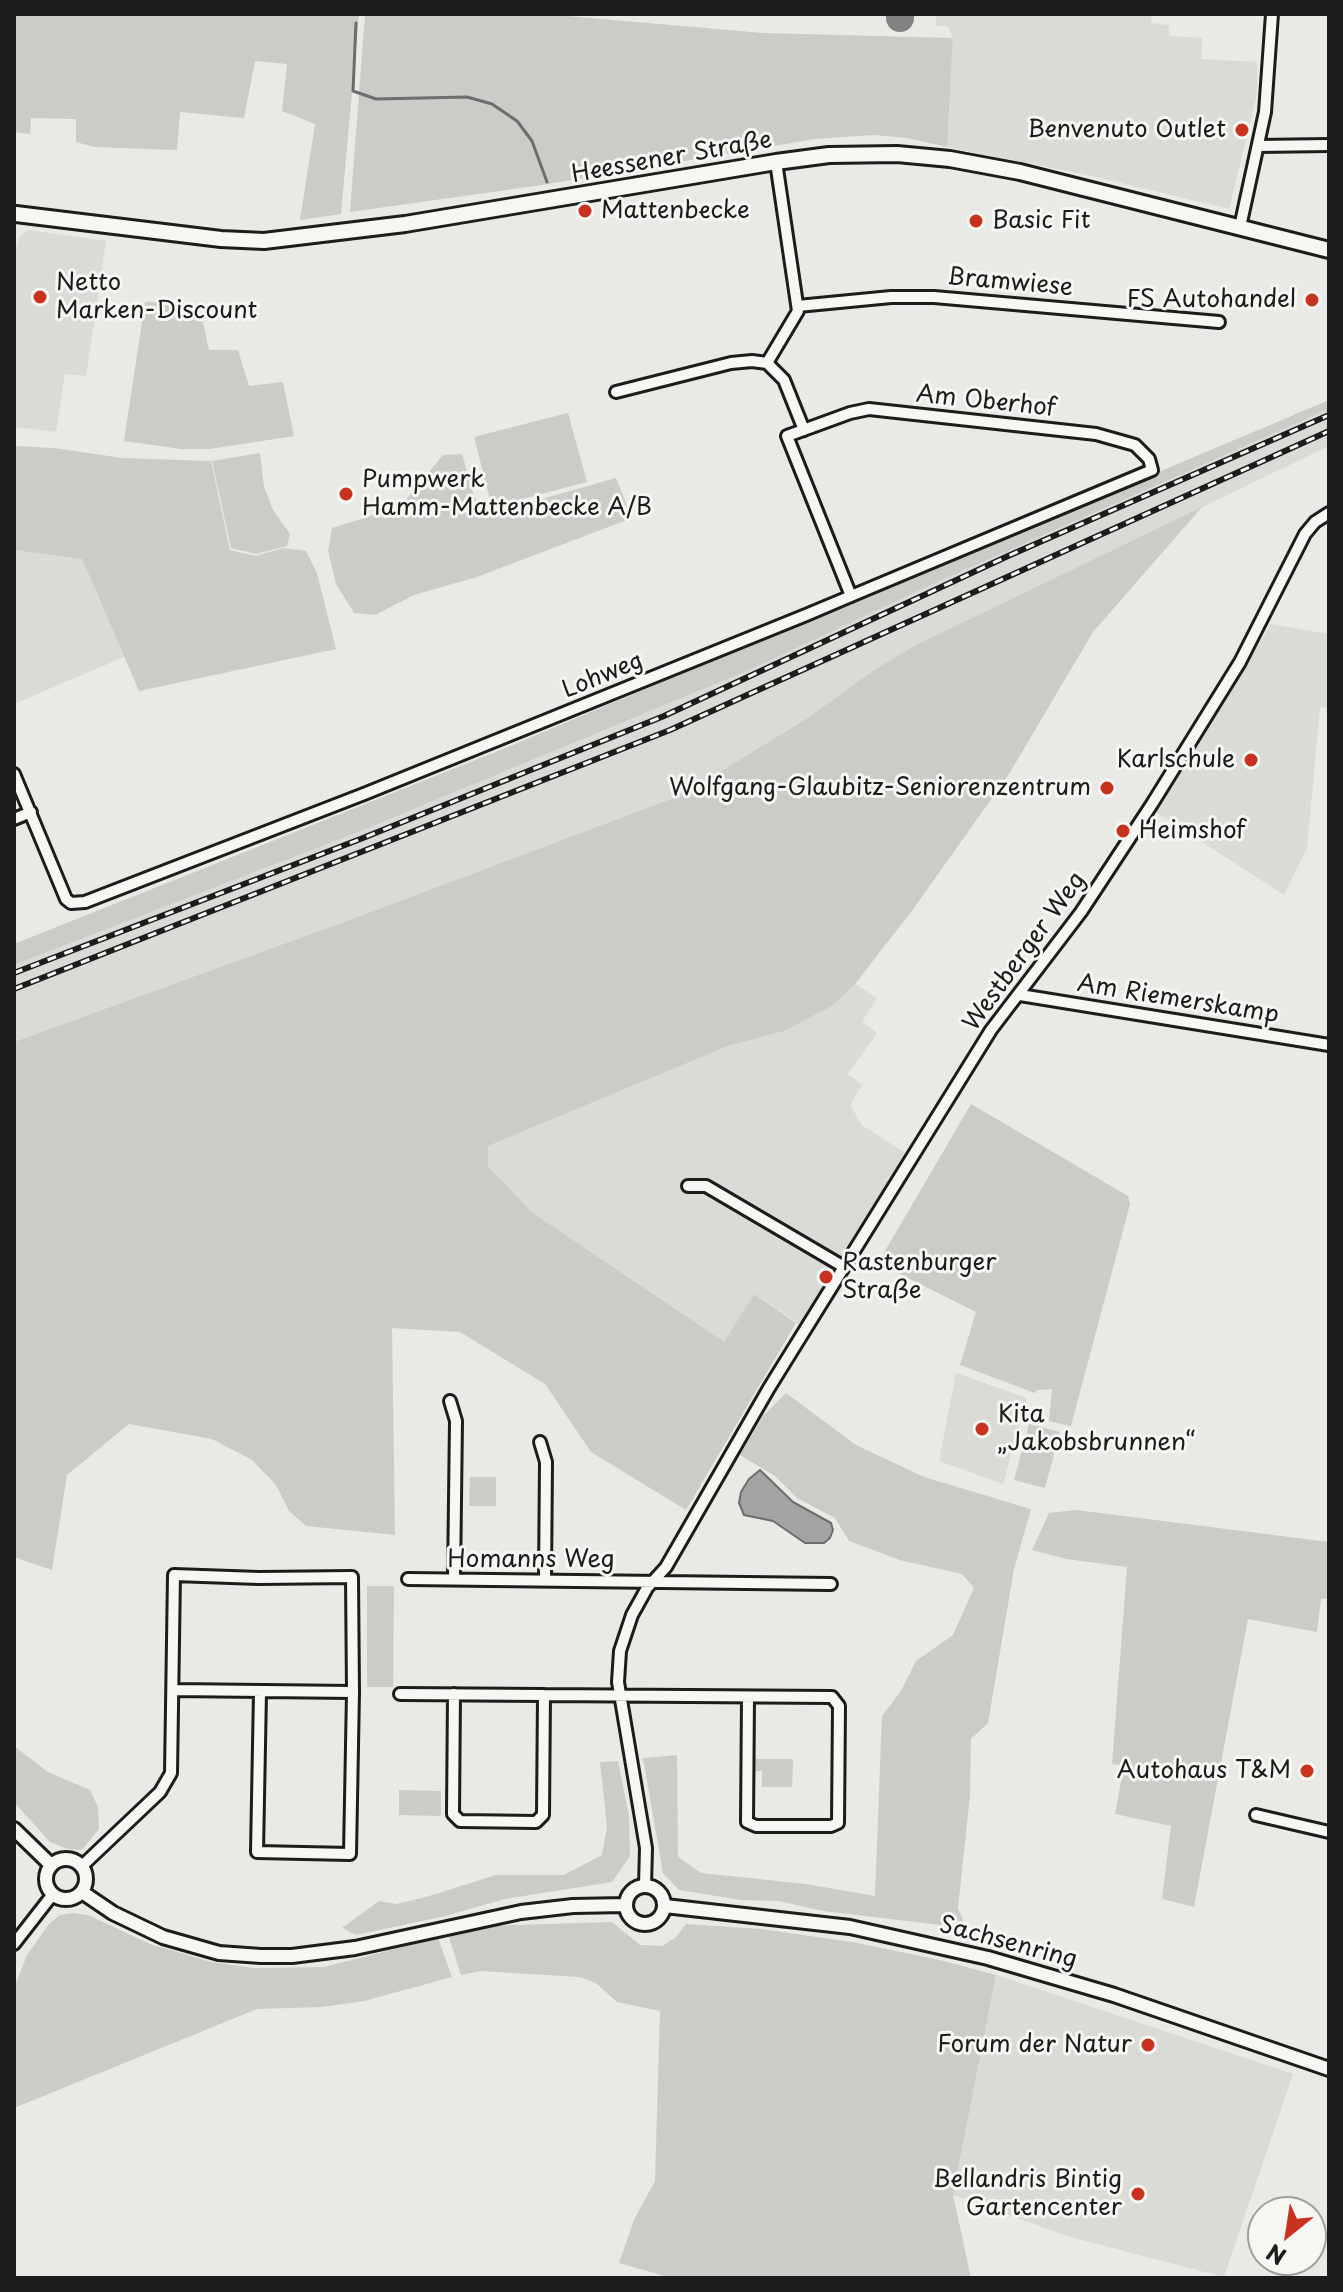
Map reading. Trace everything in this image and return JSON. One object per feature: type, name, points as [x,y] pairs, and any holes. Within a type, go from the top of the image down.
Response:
[{"type":"main road","name":"Heessener Straße","points":[[15,216],[264,241],[405,224],[776,162],[859,154],[897,154],[950,159],[1020,172],[1329,250]]},
{"type":"street","points":[[1240,227],[1265,112],[1272,14]]},
{"type":"street","points":[[1258,146],[1329,145]]},
{"type":"street","points":[[767,363],[796,316],[798,306],[776,162]]},
{"type":"street","name":"Bramwiese","points":[[798,306],[891,297],[934,297],[1219,322]]},
{"type":"street","points":[[616,392],[731,363],[767,363],[784,380],[804,430],[787,436],[851,596]]},
{"type":"street","name":"Am Oberhof","points":[[804,430],[869,409],[1096,434],[1135,445],[1145,454],[1152,470]]},
{"type":"street","name":"Lohweg","points":[[31,812],[66,899],[71,903],[85,902],[851,596],[1152,470]]},
{"type":"street","name":"Westberger Weg","points":[[645,1886],[646,1848],[618,1670],[624,1636],[637,1605],[666,1567],[753,1417],[991,1030],[1081,912],[1222,693],[1260,626],[1305,534],[1315,522],[1329,513]]},
{"type":"street","points":[[14,774],[31,812],[14,819]]},
{"type":"street","name":"Am Riemerskamp","points":[[1020,995],[1329,1045]]},
{"type":"street","points":[[688,1186],[706,1186],[844,1267]]},
{"type":"street","points":[[450,1401],[456,1421],[454,1579]]},
{"type":"street","points":[[540,1442],[546,1462],[545,1580]]},
{"type":"street","points":[[82,1866],[160,1792],[171,1773],[174,1575],[352,1577],[350,1854],[257,1852],[260,1692]]},
{"type":"street","name":"Homanns Weg","points":[[408,1579],[831,1584]]},
{"type":"street","points":[[174,1690],[353,1692]]},
{"type":"street","points":[[400,1694],[832,1697],[837,1701],[838,1823],[831,1826],[756,1826],[747,1822],[748,1698]]},
{"type":"street","points":[[454,1694],[453,1814],[460,1821],[536,1822],[543,1815],[544,1695]]},
{"type":"street","points":[[1256,1815],[1329,1832]]},
{"type":"street","points":[[14,1829],[51,1865]]},
{"type":"street","points":[[68,1859],[82,1866],[86,1880],[82,1892],[68,1899],[53,1894],[46,1880],[51,1865],[68,1859]]},
{"type":"street","points":[[645,1886],[659,1892],[665,1906],[656,1921],[644,1925],[633,1921],[625,1905],[631,1891],[645,1886]]},
{"type":"street","points":[[82,1892],[113,1913],[163,1937],[219,1953],[261,1956],[292,1956],[355,1948],[521,1912],[573,1906],[625,1905]]},
{"type":"street","points":[[14,1944],[53,1894]]},
{"type":"street","name":"Sachsenring","points":[[665,1906],[850,1927],[988,1958],[1114,1995],[1329,2069]]},
{"type":"shaded area","points":[[14,14],[359,14],[341,214],[300,220],[315,124],[282,111],[287,64],[255,61],[244,118],[180,112],[177,150],[94,147],[76,142],[76,119],[31,118],[30,134],[14,132]]},
{"type":"shaded area","points":[[365,14],[544,14],[763,33],[953,38],[947,147],[907,138],[873,135],[815,139],[542,185],[350,212]]},
{"type":"shaded area","points":[[936,14],[1152,14],[1151,23],[1169,25],[1169,36],[1202,38],[1201,59],[1257,62],[1257,94],[1229,209],[1088,175],[947,147],[953,38],[948,26],[936,26]]},
{"type":"shaded area","points":[[28,230],[106,241],[86,376],[65,374],[56,432],[14,427],[14,253],[21,235]]},
{"type":"shaded area","points":[[145,302],[199,304],[209,350],[238,350],[249,386],[283,382],[294,436],[210,449],[181,449],[124,441]]},
{"type":"shaded area","points":[[1329,400],[1329,409],[933,584],[754,668],[361,831],[14,965],[14,944],[508,747]]},
{"type":"shaded area","points":[[1329,409],[1329,446],[916,645],[874,670],[806,719],[684,794],[14,1042],[14,965],[361,831],[754,668],[933,584]]},
{"type":"shaded area","points":[[568,413],[587,482],[492,507],[474,437]]},
{"type":"shaded area","points":[[14,446],[54,448],[122,458],[211,461],[230,550],[256,556],[283,548],[306,551],[317,573],[336,649],[139,691],[82,559],[14,550]]},
{"type":"shaded area","points":[[260,453],[264,487],[273,510],[290,534],[287,546],[256,554],[231,548],[212,461]]},
{"type":"shaded area","points":[[462,454],[474,496],[485,515],[616,478],[632,518],[477,577],[414,595],[375,615],[354,613],[336,584],[328,551],[332,528],[400,507],[443,455]]},
{"type":"shaded area","points":[[1202,507],[1093,632],[1009,774],[914,908],[855,984],[832,1006],[784,1031],[728,1046],[488,1146],[488,1166],[533,1213],[724,1342],[754,1294],[796,1323],[686,1510],[591,1452],[545,1384],[460,1332],[392,1328],[395,1535],[306,1526],[289,1511],[276,1485],[252,1460],[212,1439],[129,1424],[67,1475],[52,1570],[14,1557],[14,1042],[684,794],[806,719],[874,670],[916,645]]},
{"type":"shaded area","points":[[14,550],[82,559],[124,657],[14,704]]},
{"type":"shaded area","name":"Karlschule","points":[[1271,624],[1329,634],[1329,708],[1320,707],[1307,848],[1284,895],[1156,812]]},
{"type":"shaded area","points":[[855,984],[877,998],[862,1022],[877,1033],[848,1074],[862,1085],[850,1105],[862,1125],[919,1162],[813,1333],[754,1294],[724,1343],[533,1213],[488,1166],[488,1146],[728,1046],[784,1031],[832,1006]]},
{"type":"shaded area","points":[[971,1104],[1128,1196],[1130,1204],[1071,1426],[1049,1421],[1052,1389],[1037,1390],[1035,1393],[960,1365],[976,1312],[878,1263]]},
{"type":"shaded area","name":"Kita „Jakobsbrunnen“","points":[[956,1373],[1027,1398],[1003,1484],[939,1461]]},
{"type":"shaded area","points":[[786,1393],[856,1445],[924,1477],[1031,1509],[1014,1569],[988,1723],[971,1739],[970,1795],[958,1908],[966,1928],[679,1890],[663,1873],[643,1758],[677,1755],[678,1857],[701,1873],[806,1884],[875,1896],[882,1716],[901,1691],[916,1661],[953,1635],[974,1588],[962,1574],[900,1560],[849,1541],[835,1518],[797,1498],[775,1476],[740,1455],[763,1416]]},
{"type":"shaded area","points":[[1029,1424],[1060,1432],[1045,1488],[1014,1480]]},
{"type":"shaded area","points":[[760,1470],[793,1502],[831,1523],[833,1530],[830,1538],[824,1543],[805,1543],[773,1521],[744,1515],[739,1503],[741,1492],[749,1479]]},
{"type":"shaded area","points":[[470,1477],[496,1477],[496,1506],[469,1506]]},
{"type":"shaded area","points":[[1076,1510],[1329,1542],[1329,1598],[1321,1599],[1317,1632],[1248,1619],[1194,1907],[1162,1899],[1171,1826],[1115,1814],[1124,1766],[1112,1764],[1127,1567],[1066,1559],[1032,1550],[1049,1513]]},
{"type":"shaded area","points":[[367,1586],[394,1586],[393,1687],[367,1687]]},
{"type":"shaded area","points":[[14,1746],[48,1772],[90,1790],[98,1807],[99,1829],[82,1850],[68,1849],[50,1842],[14,1802]]},
{"type":"shaded area","points":[[754,1759],[793,1759],[792,1787],[762,1787],[762,1771],[754,1771]]},
{"type":"shaded area","points":[[618,1761],[629,1816],[630,1856],[612,1882],[505,1899],[445,1916],[356,1935],[342,1928],[379,1901],[397,1904],[496,1875],[564,1875],[602,1855],[607,1827],[600,1762]]},
{"type":"shaded area","points":[[399,1790],[441,1791],[441,1816],[399,1815]]},
{"type":"shaded area","points":[[60,1915],[88,1915],[150,1944],[211,1962],[254,1968],[324,1967],[438,1938],[452,1977],[364,2001],[322,2007],[257,2009],[14,2108],[16,1983],[27,1955],[49,1924]]},
{"type":"shaded area","points":[[612,1922],[640,1945],[662,1946],[676,1937],[686,1924],[761,1929],[852,1942],[996,1975],[953,2195],[971,2278],[671,2278],[619,2263],[634,2220],[655,2181],[660,2011],[617,2002],[596,1983],[579,1977],[480,1971],[461,1975],[449,1937],[486,1926]]},
{"type":"shaded area","points":[[996,1975],[1293,2074],[1252,2196],[1247,2196],[1247,2209],[1224,2277],[1070,2237],[953,2195]]},
{"type":"waterway","name":"Mattenbecke","points":[[356,23],[353,91],[376,99],[467,97],[492,104],[517,121],[532,141],[547,182]]},
{"type":"railway","points":[[14,973],[363,838],[664,716],[1008,556],[1329,415]]},
{"type":"railway","points":[[14,989],[670,730],[1329,431]]},
{"type":"place","name":"Benvenuto Outlet","points":[[1242,130]]},
{"type":"place","name":"Mattenbecke","points":[[585,211]]},
{"type":"place","name":"Basic Fit","points":[[976,221]]},
{"type":"place","name":"Netto Marken-Discount","points":[[40,297]]},
{"type":"place","name":"FS Autohandel","points":[[1312,300]]},
{"type":"place","name":"Pumpwerk Hamm-Mattenbecke A/B","points":[[346,494]]},
{"type":"place","name":"Karlschule","points":[[1251,760]]},
{"type":"place","name":"Wolfgang-Glaubitz-Seniorenzentrum","points":[[1107,788]]},
{"type":"place","name":"Heimshof","points":[[1123,831]]},
{"type":"place","name":"Rastenburger Straße","points":[[826,1277]]},
{"type":"place","name":"Kita „Jakobsbrunnen“","points":[[982,1429]]},
{"type":"place","name":"Autohaus T&M","points":[[1307,1771]]},
{"type":"place","name":"Forum der Natur","points":[[1148,2045]]},
{"type":"place","name":"Bellandris Bintig Gartencenter","points":[[1138,2194]]}]
